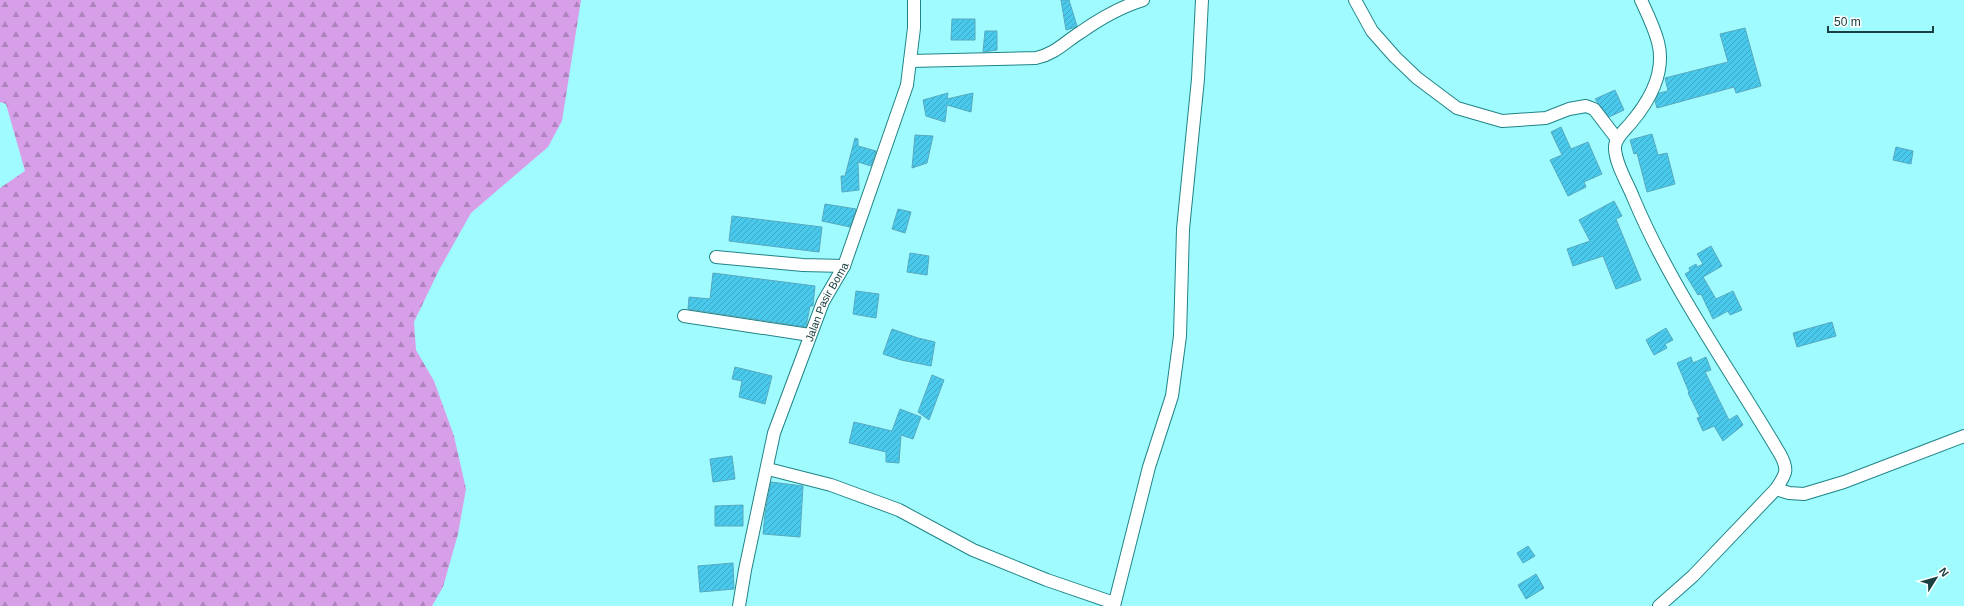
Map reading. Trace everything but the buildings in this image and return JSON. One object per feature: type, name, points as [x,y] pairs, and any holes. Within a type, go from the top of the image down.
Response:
[{"type":"street","name":"Jalan Pasir Boma","points":[[739,606],[745,570],[768,469],[774,433],[823,302],[844,266],[907,85],[914,28],[914,0]]},
{"type":"street","points":[[910,61],[1036,58],[1047,55],[1098,20],[1116,10],[1143,0]]},
{"type":"street","points":[[768,469],[831,485],[891,507],[973,550],[1047,580],[1114,604],[1149,467],[1172,396],[1180,336],[1183,229],[1198,80],[1202,0]]},
{"type":"street","points":[[1355,0],[1372,31],[1395,57],[1416,78],[1457,108],[1502,121],[1546,118],[1569,109],[1586,106],[1594,109],[1617,139]]},
{"type":"street","points":[[1641,0],[1658,41],[1660,65],[1649,97],[1642,110],[1617,139],[1615,148],[1621,169],[1640,215],[1676,285],[1785,464],[1786,474],[1776,489],[1693,576],[1659,606]]},
{"type":"street","points":[[716,257],[803,265],[844,266]]},
{"type":"street","points":[[684,316],[810,335]]},
{"type":"street","points":[[1776,489],[1789,493],[1804,494],[1844,482],[1964,436]]},
{"type":"green space","points":[[0,0],[581,0],[562,121],[548,147],[471,213],[439,270],[414,322],[416,350],[434,381],[454,436],[466,489],[458,534],[443,587],[432,606],[0,606],[0,188],[25,171],[6,104],[0,102]]}]
